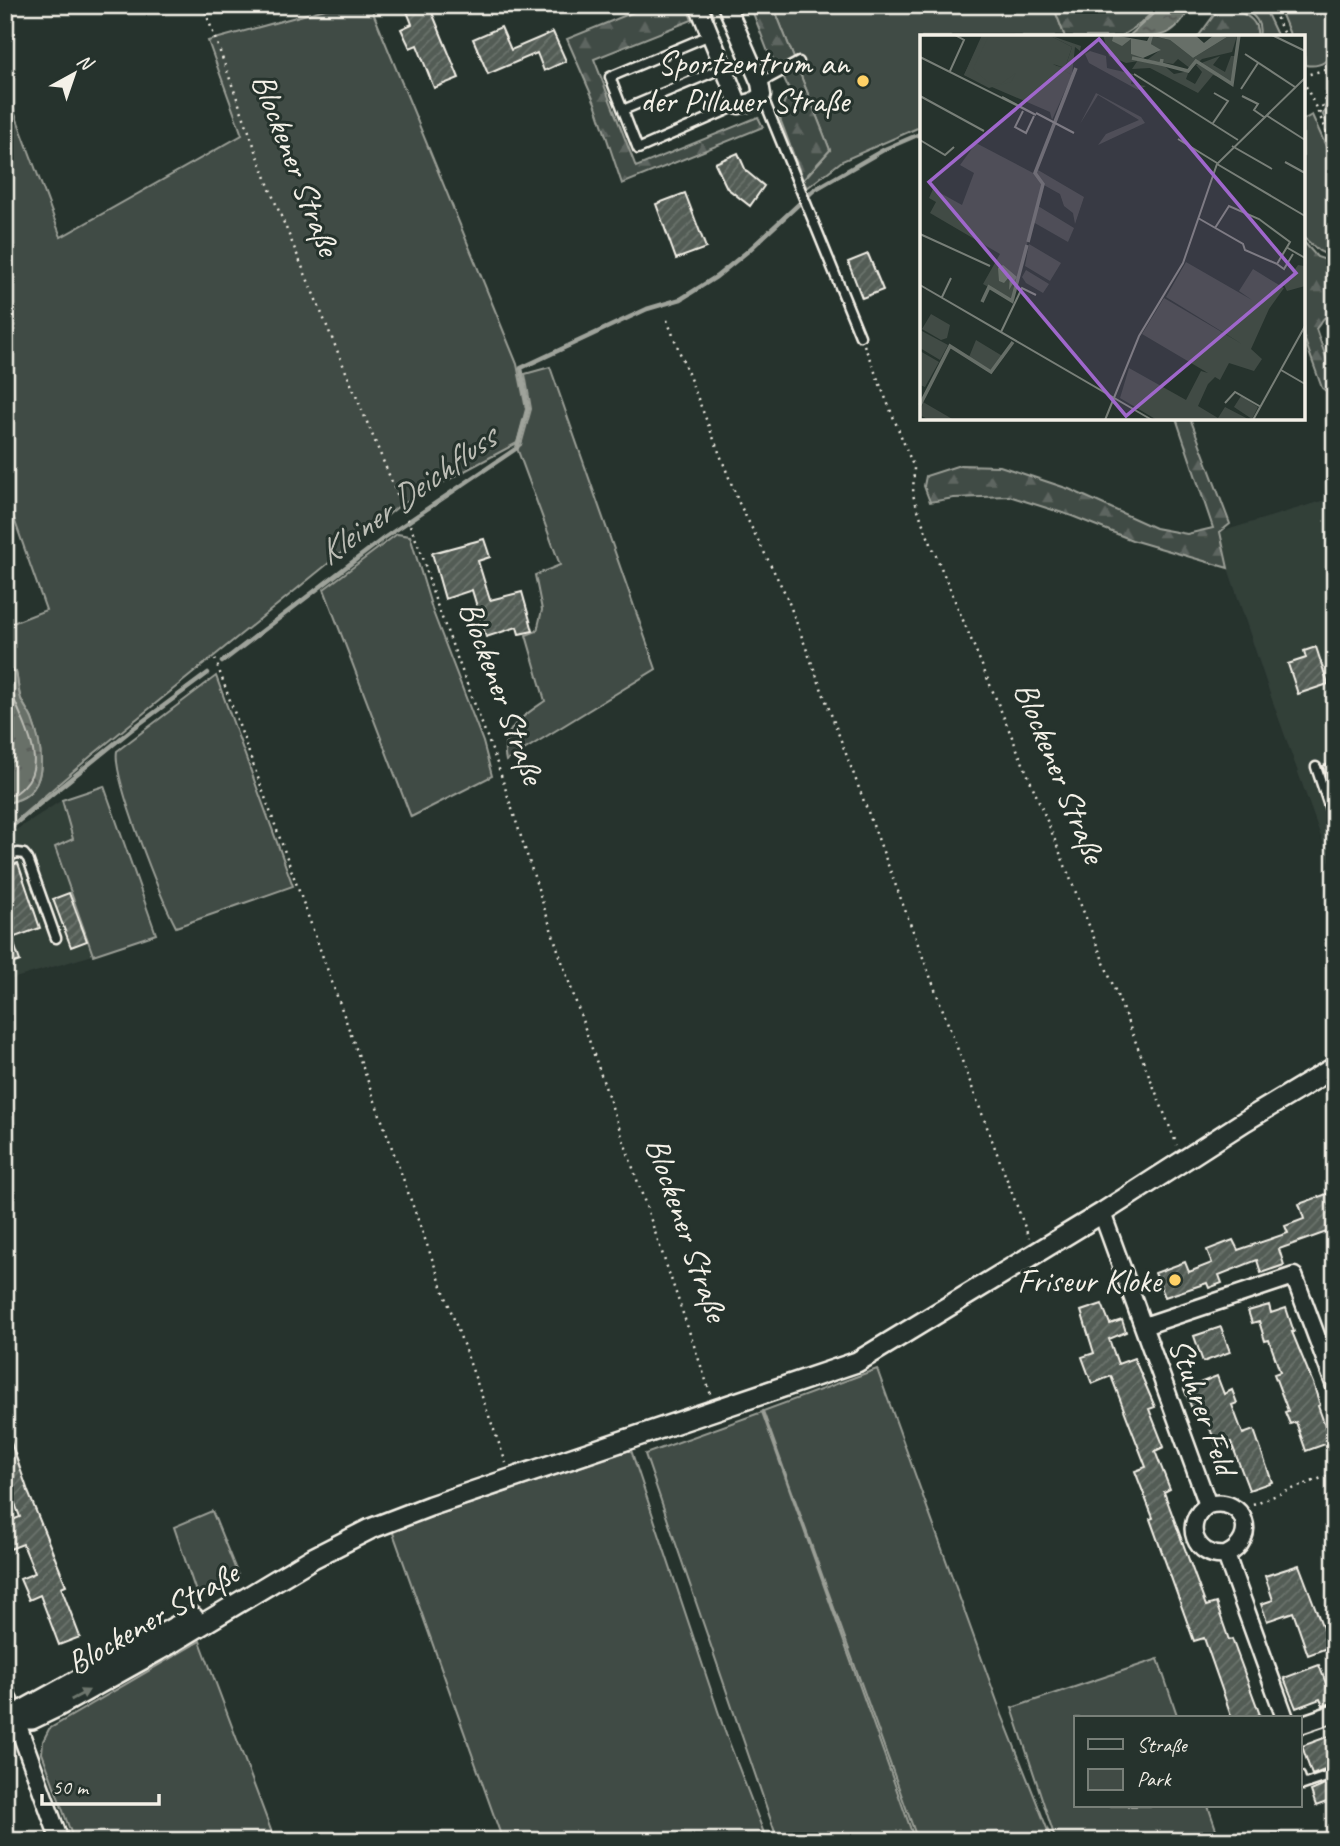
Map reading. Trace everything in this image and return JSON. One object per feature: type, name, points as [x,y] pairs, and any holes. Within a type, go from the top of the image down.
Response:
[{"type":"street","points":[[698,5],[739,105],[752,102],[761,89],[726,5]]},
{"type":"street","name":"Blockener Straße","points":[[11,1722],[32,1719],[89,1691],[313,1558],[370,1529],[857,1362],[1335,1067]]},
{"type":"street","name":"Stuhrer Feld","points":[[1102,1213],[1208,1505]]},
{"type":"street","name":"Stuhrer Feld","points":[[1144,1326],[1294,1276],[1335,1386]]},
{"type":"street","name":"Stuhrer Feld","points":[[1222,1503],[1237,1510],[1245,1523],[1244,1538],[1240,1545],[1226,1555],[1211,1554],[1199,1546],[1193,1534],[1195,1520],[1203,1509],[1208,1505],[1222,1503]]},
{"type":"street","points":[[1226,1555],[1284,1716]]},
{"type":"street","points":[[5,1690],[11,1722],[60,1841]]},
{"type":"street","points":[[1302,1724],[1335,1713]]},
{"type":"lane","points":[[710,34],[610,77],[622,110],[638,149],[739,105]]},
{"type":"lane","points":[[799,62],[761,89],[798,188],[860,336]]},
{"type":"lane","points":[[622,110],[723,68]]},
{"type":"lane","points":[[1316,767],[1335,824]]},
{"type":"lane","points":[[5,857],[24,853],[28,859],[56,938]]},
{"type":"lane","points":[[1302,1782],[1303,1785],[1335,1774]]},
{"type":"path","name":"Blockener Straße","points":[[203,5],[271,192],[422,554],[433,594],[498,766],[557,947],[717,1411]]},
{"type":"path","points":[[1270,5],[1284,35]]},
{"type":"path","points":[[1305,77],[1335,67]]},
{"type":"path","points":[[1320,116],[1335,67]]},
{"type":"path","points":[[1305,82],[1335,149]]},
{"type":"path","points":[[667,320],[739,503],[786,595],[1037,1253]]},
{"type":"path","name":"Blockener Straße","points":[[860,336],[914,468],[913,495],[924,527],[1048,823],[1183,1161]]},
{"type":"path","points":[[215,659],[512,1479]]},
{"type":"path","points":[[1237,1510],[1335,1473]]},
{"type":"shaded area","points":[[1335,497],[1335,876],[1269,691],[1228,568],[1220,532]]},
{"type":"shaded area","points":[[62,800],[73,840],[55,847],[93,955],[5,981],[5,837]]},
{"type":"green space","points":[[340,5],[370,5],[517,364],[526,409],[517,443],[399,506],[91,756],[5,830],[5,803],[20,799],[30,792],[37,782],[41,758],[32,719],[19,693],[16,672],[5,666],[5,626],[46,610],[5,493],[5,87],[61,237],[242,135],[208,41]]},
{"type":"green space","points":[[651,5],[686,5],[692,20],[594,59],[636,167],[758,117],[763,127],[622,184],[595,103],[567,39]]},
{"type":"green space","points":[[750,5],[773,5],[830,150],[803,180],[779,116],[789,89],[779,67],[768,52]]},
{"type":"green space","name":"Sportzentrum an der Pillauer Straße","points":[[773,5],[1053,5],[1064,35],[920,35],[920,127],[842,161],[807,188],[803,180],[830,150]]},
{"type":"green space","points":[[1053,5],[1160,5],[1140,24],[1123,35],[1064,35]]},
{"type":"green space","points":[[1223,5],[1263,5],[1277,35],[1259,35],[1260,29],[1255,17],[1237,8]]},
{"type":"green space","points":[[1278,5],[1335,5],[1335,37],[1330,56],[1324,62],[1305,65],[1305,35],[1290,35]]},
{"type":"green space","points":[[1236,10],[1248,17],[1256,27],[1257,35],[1199,35],[1217,11]]},
{"type":"green space","points":[[1335,80],[1335,139],[1323,115]]},
{"type":"green space","points":[[1312,115],[1335,166],[1335,259],[1319,251],[1305,239],[1305,119]]},
{"type":"green space","points":[[1305,243],[1317,257],[1335,263],[1335,314],[1324,318],[1316,329],[1328,363],[1335,372],[1335,398],[1322,388],[1305,341]]},
{"type":"green space","points":[[550,367],[656,669],[506,761],[505,750],[509,732],[521,718],[545,701],[526,635],[537,631],[542,610],[535,575],[560,565],[517,448],[521,445],[531,409],[525,374]]},
{"type":"green space","points":[[1177,420],[1191,420],[1230,524],[1220,532],[1228,568],[1132,540],[1072,516],[1009,496],[954,498],[930,502],[924,486],[926,476],[960,465],[1000,466],[1069,489],[1155,528],[1187,534],[1213,528]]},
{"type":"green space","points":[[397,534],[410,536],[433,612],[483,742],[492,776],[411,817],[324,589]]},
{"type":"green space","points":[[216,676],[293,886],[176,927],[149,866],[130,811],[117,765],[117,751]]},
{"type":"green space","points":[[104,786],[156,934],[93,955],[55,847],[73,839],[62,800]]},
{"type":"green space","points":[[877,1369],[1002,1715],[1052,1841],[918,1841],[763,1411]]},
{"type":"green space","points":[[762,1412],[915,1841],[778,1841],[645,1454]]},
{"type":"green space","points":[[631,1450],[724,1729],[767,1841],[503,1841],[392,1530]]},
{"type":"green space","points":[[212,1511],[238,1575],[197,1595],[174,1527]]},
{"type":"green space","points":[[200,1641],[275,1841],[74,1841],[42,1753],[43,1741],[49,1729]]},
{"type":"green space","points":[[1158,1659],[1177,1716],[1074,1716],[1074,1808],[1209,1808],[1220,1841],[1056,1841],[1012,1708]]},
{"type":"water","points":[[1163,5],[1193,5],[1173,30],[1161,35],[1130,35]]},
{"type":"water","points":[[5,666],[16,672],[19,693],[32,719],[41,758],[37,782],[30,792],[20,799],[5,803],[5,754],[9,751],[5,739]]},
{"type":"building","points":[[414,5],[429,5],[459,78],[434,88],[417,45],[410,48],[401,29],[412,24],[406,9]]},
{"type":"building","points":[[501,27],[511,50],[553,32],[566,61],[544,71],[537,53],[488,74],[473,39]]},
{"type":"building","points":[[738,153],[746,171],[764,186],[750,206],[727,188],[715,163]]},
{"type":"building","points":[[685,193],[706,248],[676,259],[656,204]]},
{"type":"building","points":[[868,254],[883,290],[862,298],[848,262]]},
{"type":"building","points":[[484,539],[490,557],[478,561],[490,600],[522,592],[533,631],[519,634],[517,627],[486,637],[472,590],[445,599],[432,553]]},
{"type":"building","points":[[1316,647],[1328,684],[1298,694],[1288,664],[1306,658],[1304,651]]},
{"type":"building","points":[[1335,762],[1335,802],[1323,766]]},
{"type":"building","points":[[18,863],[40,928],[12,938],[20,961],[5,966],[5,867]]},
{"type":"building","points":[[69,893],[87,941],[71,947],[53,899]]},
{"type":"building","points":[[1335,1191],[1335,1229],[1279,1249],[1284,1265],[1261,1273],[1257,1260],[1219,1275],[1222,1283],[1209,1288],[1207,1283],[1165,1297],[1155,1273],[1185,1262],[1189,1272],[1212,1263],[1207,1250],[1233,1240],[1238,1250],[1288,1233],[1285,1226],[1304,1219],[1299,1204]]},
{"type":"building","points":[[1102,1304],[1110,1324],[1122,1320],[1126,1332],[1109,1339],[1118,1364],[1134,1358],[1155,1407],[1149,1409],[1164,1447],[1155,1451],[1170,1489],[1164,1492],[1206,1606],[1216,1603],[1260,1715],[1231,1716],[1204,1638],[1194,1641],[1135,1471],[1146,1467],[1111,1376],[1092,1384],[1082,1357],[1094,1353],[1081,1311]]},
{"type":"building","points":[[1269,1305],[1271,1313],[1286,1308],[1331,1442],[1306,1451],[1296,1422],[1290,1424],[1285,1412],[1288,1411],[1274,1374],[1280,1372],[1269,1340],[1265,1341],[1259,1321],[1252,1323],[1248,1311]]},
{"type":"building","points":[[1221,1327],[1230,1352],[1203,1362],[1194,1336]]},
{"type":"building","points":[[1217,1376],[1224,1394],[1232,1390],[1237,1403],[1232,1405],[1243,1434],[1254,1430],[1272,1482],[1249,1490],[1231,1442],[1217,1447],[1202,1408],[1193,1411],[1184,1389]]},
{"type":"building","points":[[5,1431],[66,1585],[61,1587],[80,1637],[59,1645],[40,1595],[29,1600],[20,1579],[35,1573],[23,1544],[10,1549],[5,1536],[5,1523],[20,1517],[9,1488],[5,1489]]},
{"type":"building","points":[[1299,1565],[1326,1636],[1335,1633],[1335,1645],[1308,1655],[1293,1612],[1267,1621],[1261,1604],[1273,1600],[1265,1576]]},
{"type":"building","points":[[1319,1665],[1329,1691],[1335,1688],[1335,1702],[1323,1706],[1320,1699],[1296,1708],[1284,1678]]},
{"type":"building","points":[[1335,1734],[1335,1766],[1312,1775],[1302,1746]]},
{"type":"building","points":[[1329,1783],[1335,1799],[1316,1806],[1311,1791]]},
{"type":"waterway","name":"Kleiner Deichfluss","points":[[222,662],[384,538],[517,448],[528,409],[521,368],[647,309],[681,299],[716,277],[748,251],[814,190],[885,149],[920,134]]},
{"type":"waterway","name":"Kleiner Deichfluss","points":[[5,832],[131,730],[208,673]]},
{"type":"place","name":"Sportzentrum an der Pillauer Straße","points":[[863,81]]},
{"type":"place","name":"Friseur Kloke","points":[[1175,1280]]}]
